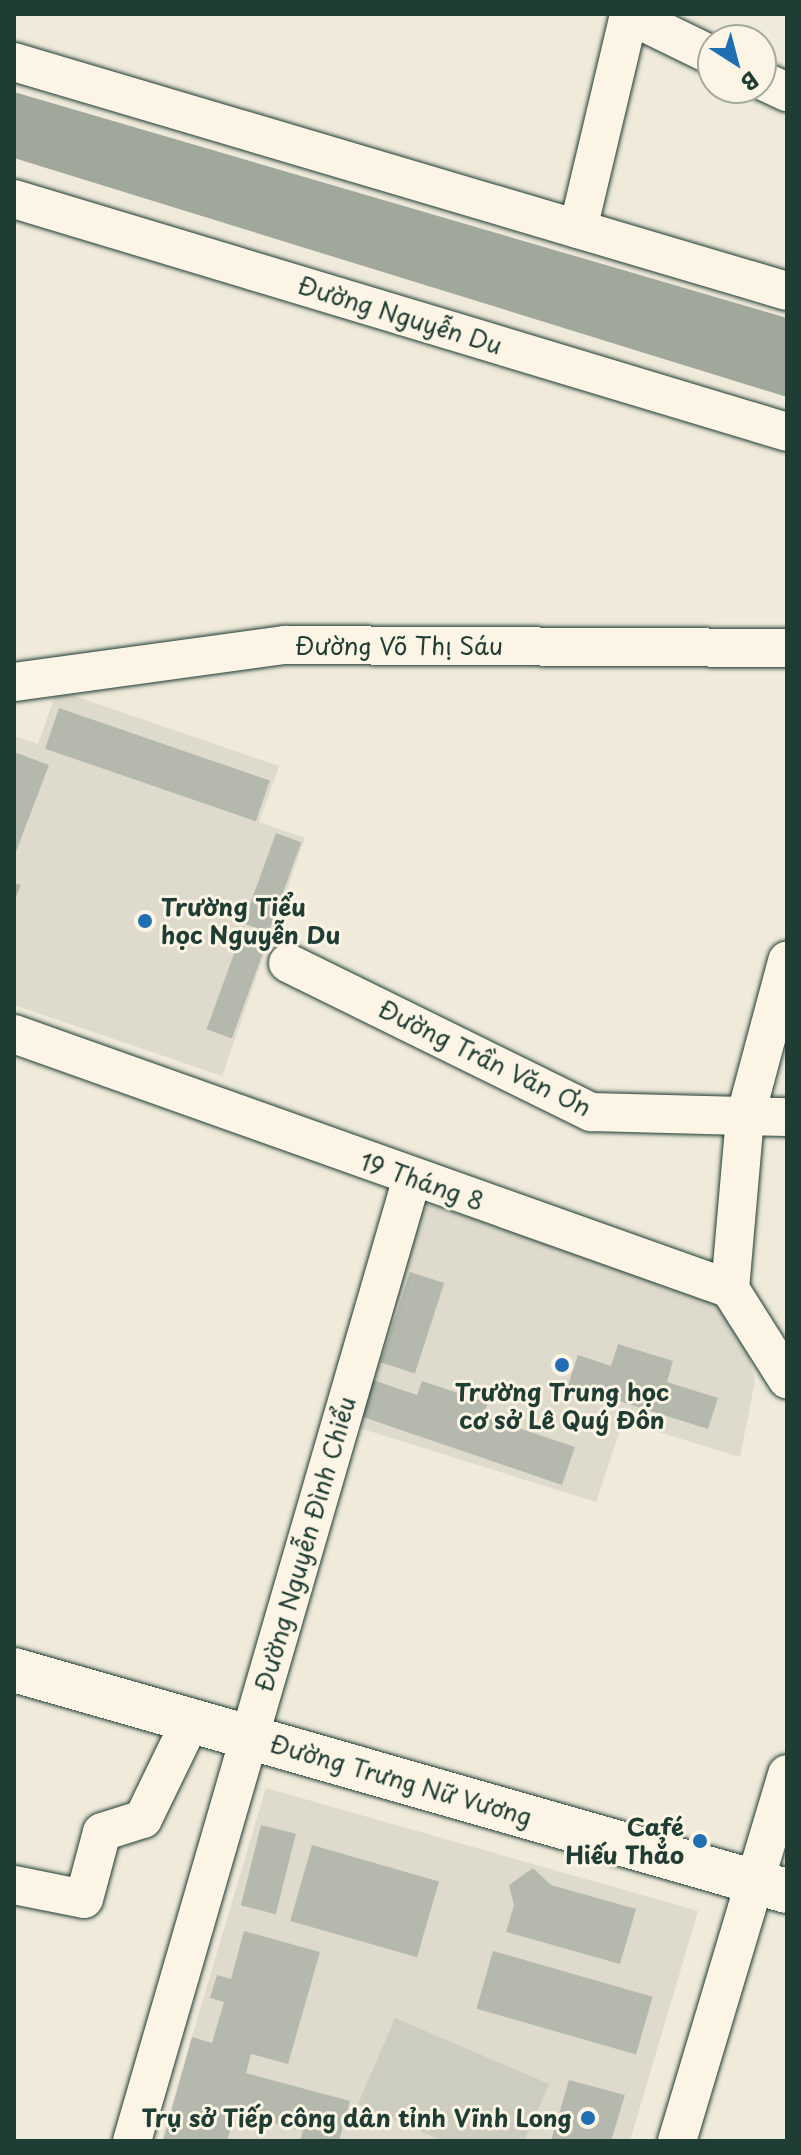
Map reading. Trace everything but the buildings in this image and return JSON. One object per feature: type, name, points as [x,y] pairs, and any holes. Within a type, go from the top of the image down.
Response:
[{"type":"main road","name":"Đường Trưng Nữ Vương","points":[[14,1670],[771,1886]]},
{"type":"street","points":[[578,229],[629,15],[697,48]]},
{"type":"street","points":[[14,62],[787,291]]},
{"type":"street","name":"Đường Nguyễn Du","points":[[14,199],[787,432]]},
{"type":"street","name":"Đường Võ Thị Sáu","points":[[14,682],[285,645],[787,648]]},
{"type":"street","points":[[787,961],[745,1118],[730,1289],[787,1379]]},
{"type":"street","name":"Đường Trần Văn Ơn","points":[[288,963],[591,1112],[787,1117]]},
{"type":"street","name":"19 Tháng 8","points":[[14,1034],[730,1289]]},
{"type":"street","name":"Đường Nguyễn Đình Chiểu","points":[[132,2141],[412,1178]]},
{"type":"street","points":[[14,1885],[84,1899],[102,1832],[143,1819],[191,1720]]},
{"type":"street","points":[[677,2141],[771,1886],[787,1774]]},
{"type":"shaded area","points":[[14,92],[787,318],[787,397],[14,158]]},
{"type":"shaded area","name":"Trường Tiểu học Nguyễn Du","points":[[57,690],[279,766],[259,822],[305,838],[222,1076],[14,1005],[14,736],[38,744]]},
{"type":"shaded area","name":"Trường Trung học cơ sở Lê Quý Đôn","points":[[424,1203],[716,1295],[748,1350],[755,1381],[740,1457],[623,1421],[596,1502],[353,1426]]},
{"type":"shaded area","points":[[266,1788],[698,1911],[630,2141],[161,2141]]},
{"type":"shaded area","points":[[395,2018],[549,2084],[524,2141],[443,2141],[358,2104]]},
{"type":"place","name":"Trường Tiểu học Nguyễn Du","points":[[145,921]]},
{"type":"place","name":"Trường Trung học cơ sở Lê Quý Đôn","points":[[562,1365]]},
{"type":"place","name":"Café Hiếu Thẳo","points":[[700,1841]]},
{"type":"place","name":"Trụ sở Tiếp công dân tỉnh Vĩnh Long","points":[[588,2118]]}]
